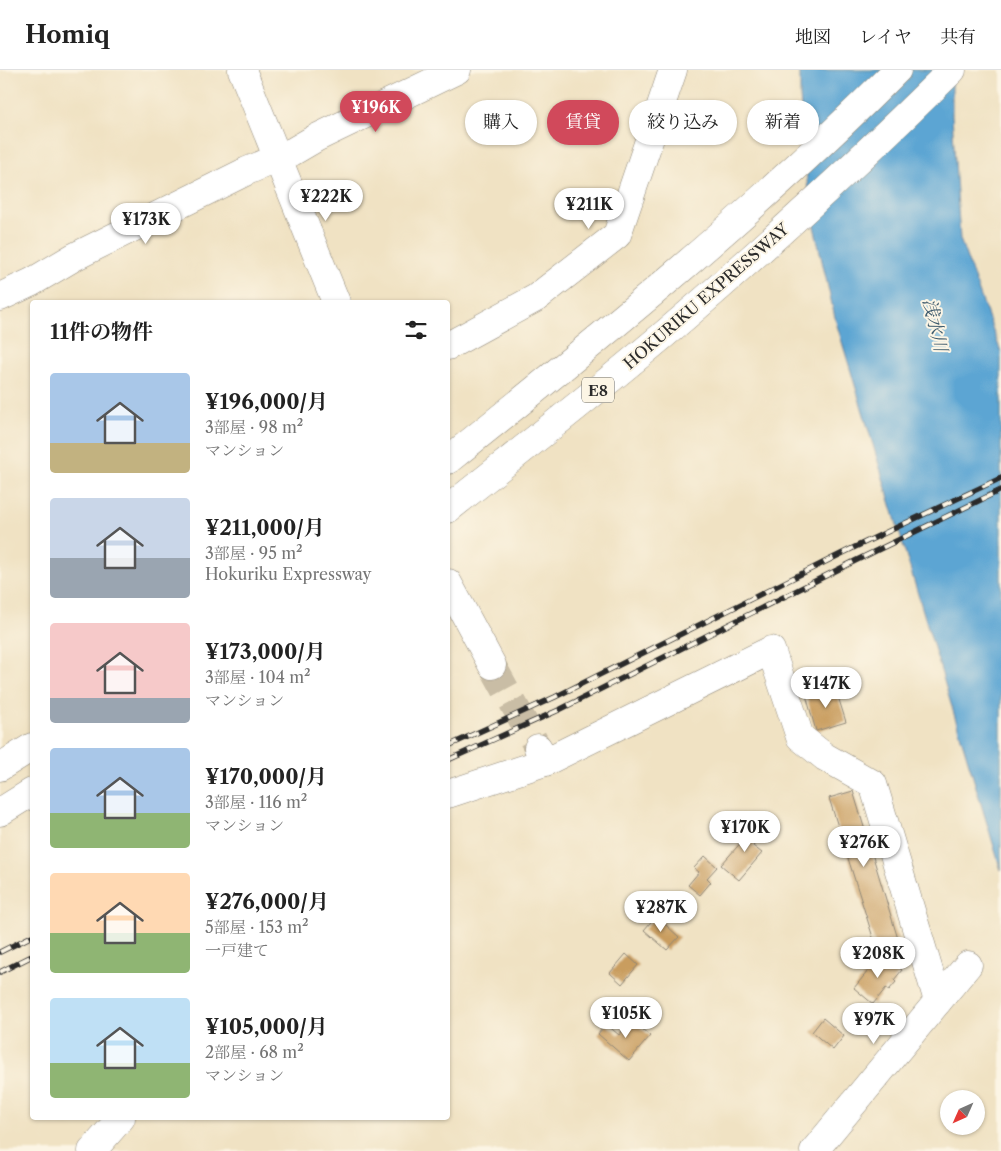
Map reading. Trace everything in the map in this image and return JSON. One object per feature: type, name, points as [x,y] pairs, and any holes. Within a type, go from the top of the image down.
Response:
[{"type":"main road","points":[[242,70],[335,300]]},
{"type":"main road","points":[[0,297],[247,171],[292,152],[316,138],[457,70]]},
{"type":"main road","points":[[450,345],[536,298],[617,235],[673,70]]},
{"type":"main road","name":"E8","points":[[450,458],[573,360],[735,223],[898,70]]},
{"type":"main road","name":"HOKURIKU EXPRESSWAY","points":[[450,507],[595,392],[744,265],[889,132],[952,70]]},
{"type":"main road","points":[[450,587],[492,665]]},
{"type":"main road","points":[[450,793],[541,755],[771,650],[800,737],[825,757],[873,784],[938,1001]]},
{"type":"main road","points":[[0,767],[30,748]]},
{"type":"main road","points":[[0,812],[30,793]]},
{"type":"main road","points":[[814,1151],[968,965]]},
{"type":"water","name":"浅水川","points":[[800,70],[952,70],[952,115],[960,239],[1001,352],[1001,870],[836,322],[809,204],[804,145],[819,145],[819,100],[800,100]]},
{"type":"building","points":[[825,673],[830,686],[816,690],[812,677]]},
{"type":"building","points":[[835,687],[846,722],[816,731],[806,695]]},
{"type":"building","points":[[853,791],[898,939],[876,947],[829,798]]},
{"type":"building","points":[[761,820],[769,828],[753,846],[762,853],[739,880],[721,865]]},
{"type":"building","points":[[705,856],[717,867],[707,878],[711,882],[700,895],[688,885],[699,872],[694,868]]},
{"type":"building","points":[[656,916],[679,937],[667,950],[644,930]]},
{"type":"building","points":[[626,954],[638,965],[622,984],[610,973]]},
{"type":"building","points":[[882,954],[902,970],[894,980],[896,982],[889,990],[886,988],[873,1004],[854,988]]},
{"type":"building","points":[[823,1018],[844,1036],[833,1050],[812,1032]]},
{"type":"building","points":[[632,1020],[650,1036],[629,1061],[598,1034],[606,1024],[619,1035]]},
{"type":"tunnel","points":[[492,665],[538,748]]},
{"type":"railway","points":[[450,745],[555,697],[853,548],[1001,478]]},
{"type":"railway","points":[[450,759],[561,709],[1001,490]]},
{"type":"railway","points":[[0,952],[30,937]]},
{"type":"railway","points":[[0,972],[30,957]]}]
